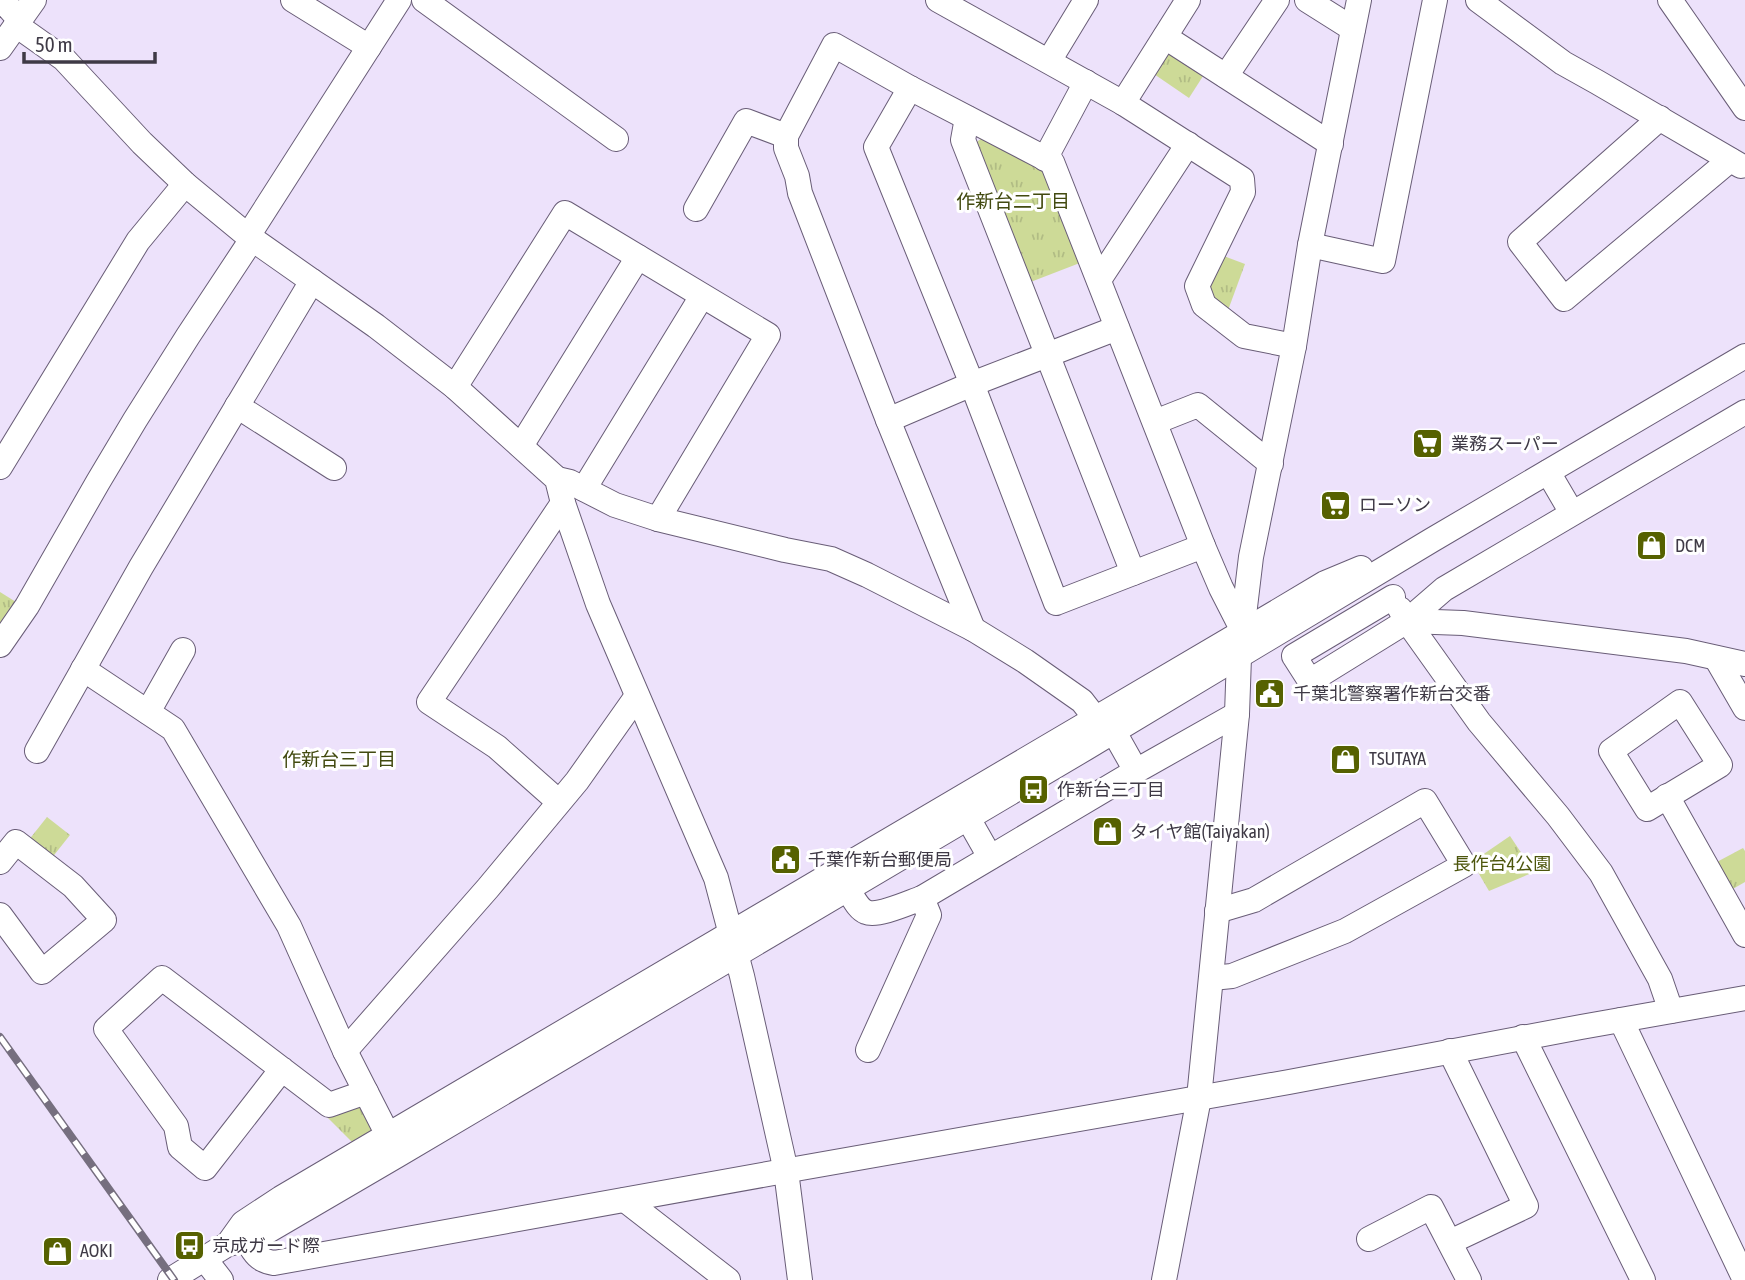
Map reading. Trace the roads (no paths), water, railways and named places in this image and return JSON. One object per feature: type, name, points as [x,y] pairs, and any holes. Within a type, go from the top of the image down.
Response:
[{"type":"street","points":[[2,0],[23,15],[142,143],[185,184],[250,237],[376,326],[455,387],[557,479],[570,482],[615,505],[658,519],[831,559],[867,575],[973,629],[1082,701],[1105,725],[1136,771]]},
{"type":"street","points":[[293,0],[369,47]]},
{"type":"street","points":[[2,636],[27,606],[116,451],[399,0]]},
{"type":"street","points":[[424,0],[616,139]]},
{"type":"street","points":[[938,0],[1123,103],[1242,179],[1243,192],[1197,286],[1204,305],[1244,336],[1294,346]]},
{"type":"street","points":[[1049,61],[1086,0]]},
{"type":"street","points":[[1123,103],[1188,0]]},
{"type":"street","points":[[1226,76],[1277,0]]},
{"type":"street","points":[[1307,0],[1353,29]]},
{"type":"street","points":[[1164,1280],[1199,1098],[1237,714],[1239,657],[1251,557],[1359,0]]},
{"type":"street","points":[[1310,245],[1383,261],[1436,0]]},
{"type":"street","points":[[1478,0],[1563,63],[1660,118],[1738,164],[1564,299],[1520,242],[1660,118]]},
{"type":"street","points":[[1670,0],[1745,108]]},
{"type":"street","points":[[0,48],[23,15]]},
{"type":"street","points":[[1165,37],[1331,144]]},
{"type":"street","points":[[973,629],[888,420],[800,193],[797,176],[786,148],[786,136],[834,45],[1052,162],[1203,545],[1243,631]]},
{"type":"street","points":[[1045,159],[1086,82]]},
{"type":"street","points":[[910,88],[876,147],[972,384],[1056,603],[1203,545]]},
{"type":"street","points":[[967,118],[963,140],[1133,573]]},
{"type":"street","points":[[696,209],[746,121],[786,136]]},
{"type":"street","points":[[1099,280],[1188,144]]},
{"type":"street","points":[[0,467],[138,241],[185,184]]},
{"type":"street","points":[[455,387],[565,212],[768,335],[658,519]]},
{"type":"street","points":[[521,446],[638,257]]},
{"type":"street","points":[[37,751],[141,567],[312,281]]},
{"type":"street","points":[[584,489],[702,296]]},
{"type":"street","points":[[888,420],[1117,328]]},
{"type":"street","points":[[1105,725],[1239,657],[1376,567],[1432,540],[1745,356]]},
{"type":"street","points":[[1155,422],[1198,405],[1271,464]]},
{"type":"street","points":[[237,406],[334,468]]},
{"type":"street","points":[[1393,597],[1294,656],[1310,681],[1407,621],[1444,589],[1745,412]]},
{"type":"street","points":[[1548,472],[1572,513]]},
{"type":"street","points":[[557,479],[597,604],[716,878],[786,1171],[800,1280]]},
{"type":"street","points":[[559,802],[497,747],[429,702],[563,503]]},
{"type":"street","points":[[170,1280],[204,1258],[238,1242],[256,1238],[393,1146],[1105,725],[1243,631],[1325,583],[1376,567]]},
{"type":"street","points":[[1376,567],[1407,621],[1479,722],[1558,816],[1601,873],[1660,979],[1671,1011]]},
{"type":"street","points":[[1407,621],[1462,623],[1686,652],[1745,664]]},
{"type":"street","points":[[148,712],[183,650]]},
{"type":"street","points":[[1716,658],[1745,708]]},
{"type":"street","points":[[83,669],[173,729],[289,926],[345,1051],[393,1146]]},
{"type":"street","points":[[345,1051],[488,888],[577,781],[637,696]]},
{"type":"street","points":[[1680,702],[1720,765],[1667,796],[1647,809],[1611,751],[1680,702]]},
{"type":"street","points":[[848,890],[861,909],[870,913],[922,898],[1237,714]]},
{"type":"street","points":[[1667,796],[1745,935]]},
{"type":"street","points":[[1212,978],[1232,976],[1345,931],[1464,864],[1425,801],[1254,900],[1217,911]]},
{"type":"street","points":[[733,945],[848,890],[963,809]]},
{"type":"street","points":[[963,809],[990,857]]},
{"type":"street","points":[[0,860],[16,842],[73,886],[104,920],[42,972],[0,915]]},
{"type":"street","points":[[868,1050],[929,915],[922,898]]},
{"type":"street","points":[[282,1069],[205,1168],[180,1147],[176,1126],[106,1029],[162,978],[282,1069],[329,1105],[366,1092]]},
{"type":"street","points":[[238,1242],[262,1260],[274,1264],[1745,998]]},
{"type":"street","points":[[1621,1020],[1745,1280]]},
{"type":"street","points":[[1523,1037],[1635,1278]]},
{"type":"street","points":[[1450,1051],[1526,1206],[1450,1242]]},
{"type":"street","points":[[625,1200],[727,1280]]},
{"type":"street","points":[[1368,1239],[1431,1207],[1469,1280]]},
{"type":"street","points":[[204,1258],[221,1280]]},
{"type":"railway","points":[[0,1037],[174,1280]]},
{"type":"place","name":"業務スーパー","points":[[1428,444]]},
{"type":"place","name":"ローソン","points":[[1336,505]]},
{"type":"place","name":"DCM","points":[[1652,546]]},
{"type":"place","name":"千葉北警察署作新台交番","points":[[1270,694]]},
{"type":"place","name":"TSUTAYA","points":[[1346,759]]},
{"type":"place","name":"作新台三丁目","points":[[1034,790]]},
{"type":"place","name":"タイヤ館(Taiyakan)","points":[[1107,832]]},
{"type":"place","name":"千葉作新台郵便局","points":[[785,860]]},
{"type":"place","name":"京成ガード際","points":[[189,1246]]},
{"type":"place","name":"AOKI","points":[[57,1251]]},
{"type":"district","name":"作新台二丁目","points":[[1013,201]]},
{"type":"district","name":"作新台三丁目","points":[[339,759]]},
{"type":"park label","name":"長作台4公園","points":[[1502,864]]}]
